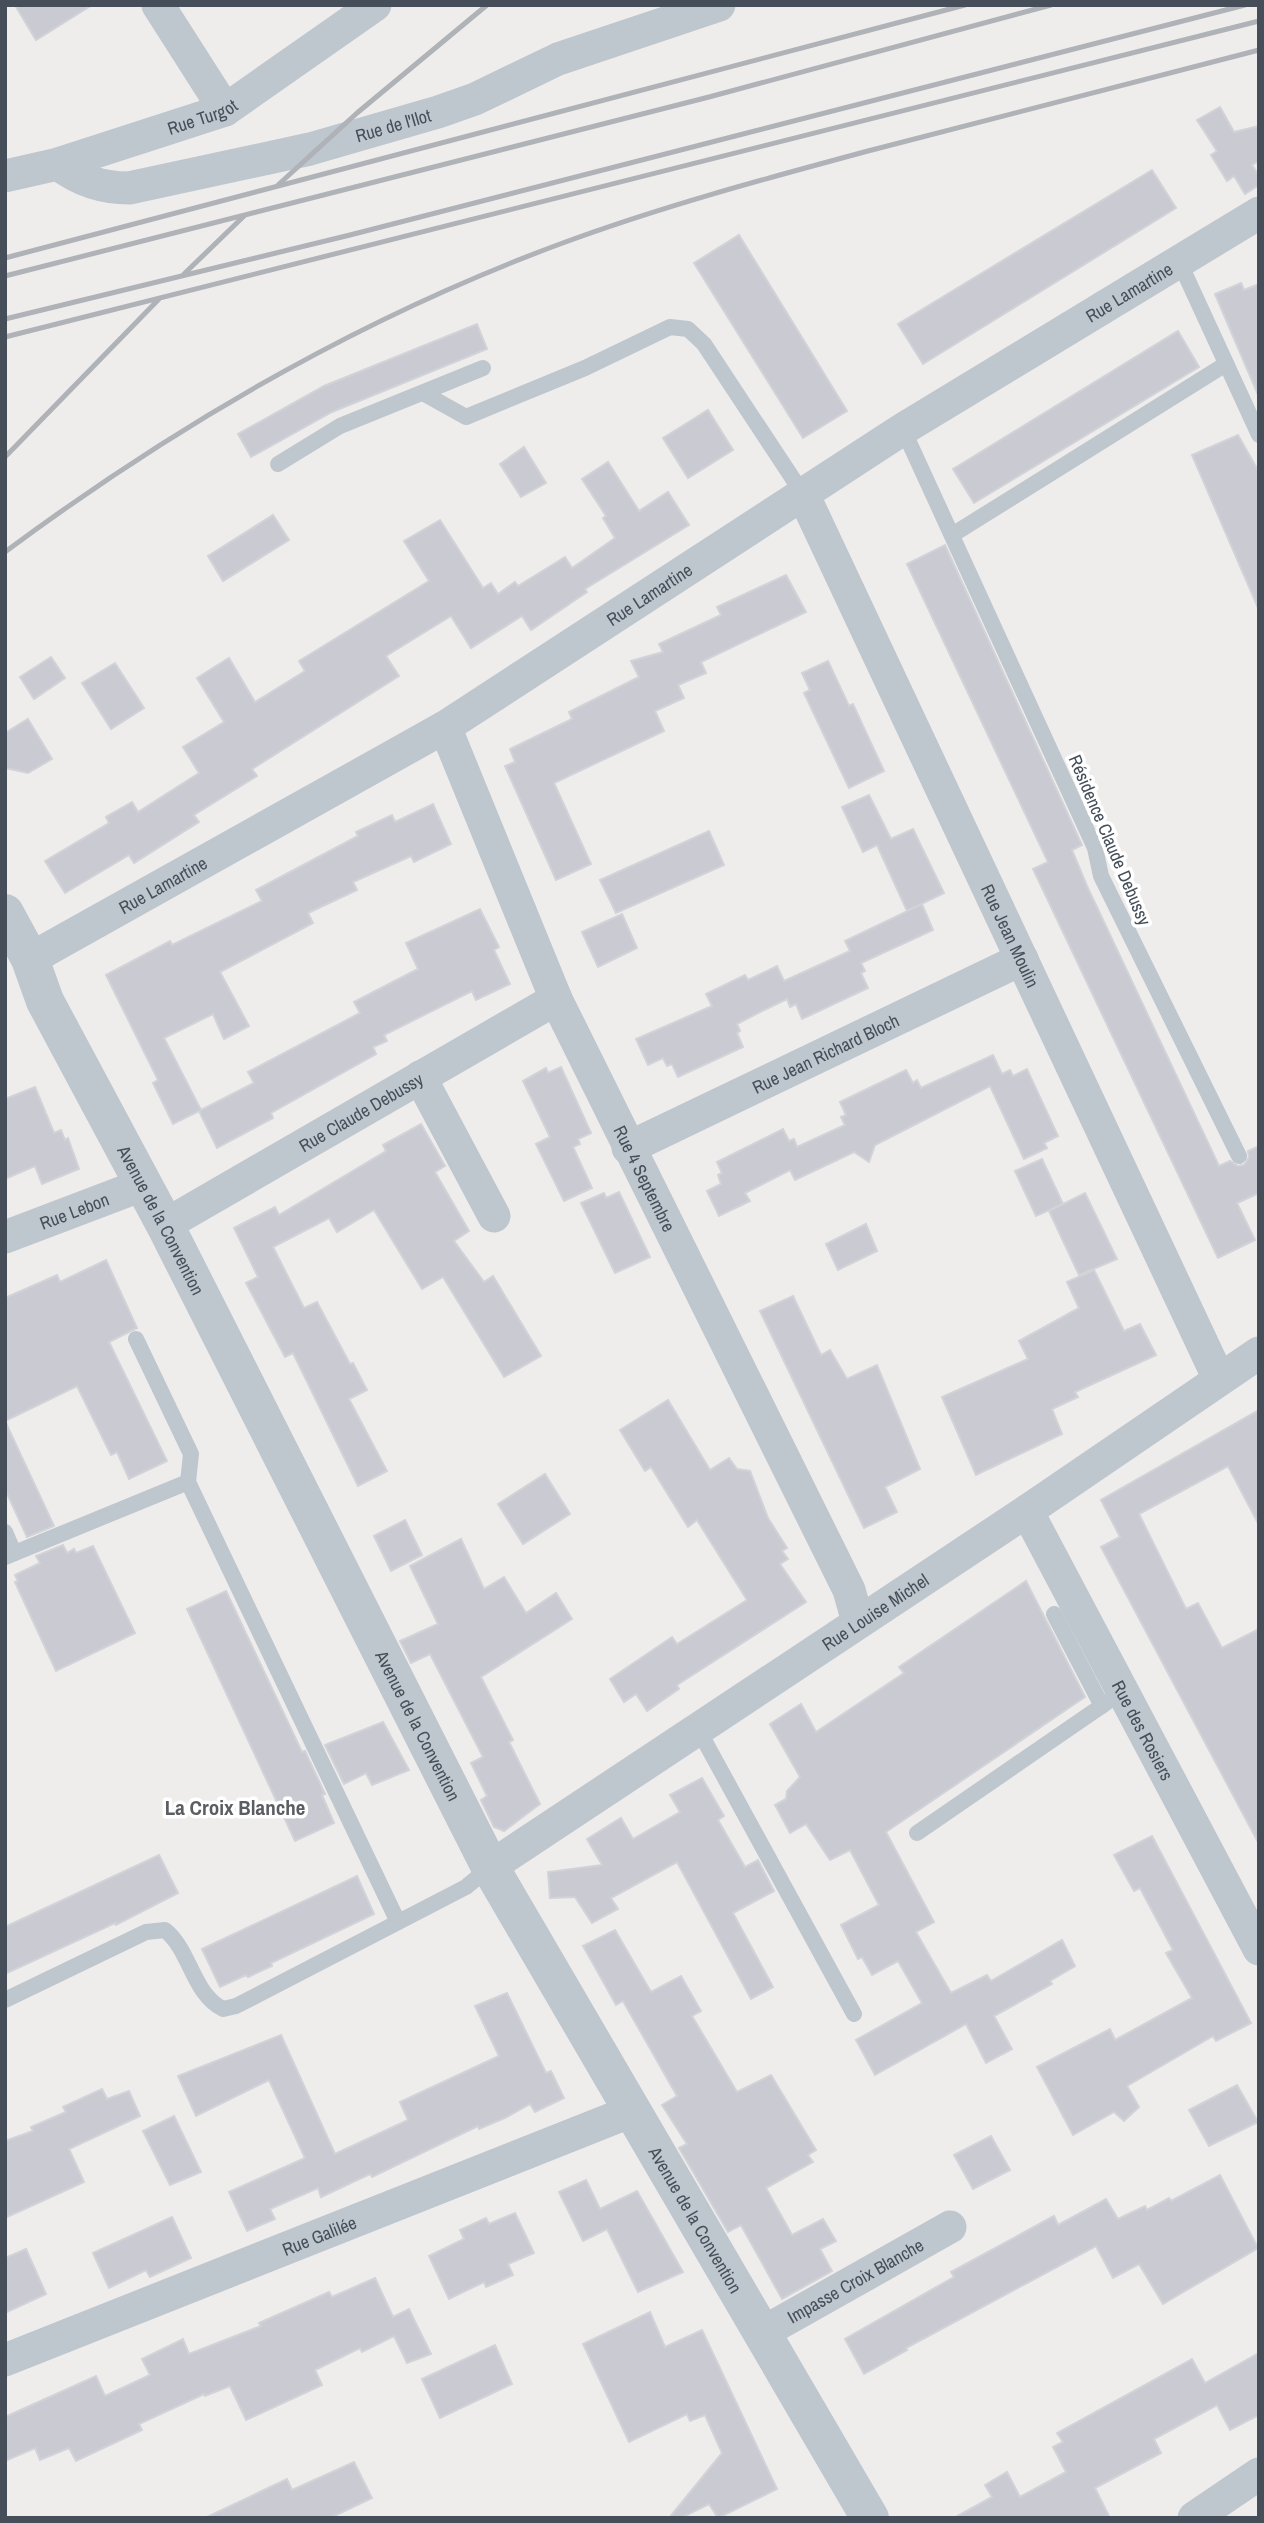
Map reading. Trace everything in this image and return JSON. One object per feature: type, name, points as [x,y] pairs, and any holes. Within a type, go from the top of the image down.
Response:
[{"type":"street","points":[[158,5],[225,110]]},
{"type":"street","name":"Rue Turgot","points":[[5,176],[58,164],[225,110],[375,5]]},
{"type":"street","name":"Rue de l'Ilot","points":[[58,164],[74,177],[111,188],[129,188],[310,149],[475,99],[558,59],[719,5]]},
{"type":"street","name":"Rue Lamartine","points":[[30,959],[445,727],[903,429],[1259,213]]},
{"type":"street","name":"Rue Jean Moulin","points":[[803,494],[1219,1379]]},
{"type":"street","name":"Rue 4 Septembre","points":[[445,727],[556,999],[849,1590],[858,1622]]},
{"type":"street","name":"Avenue de la Convention","points":[[5,913],[30,959],[45,1001],[165,1225],[490,1867],[870,2518]]},
{"type":"street","name":"Rue Jean Richard Bloch","points":[[628,1148],[1021,959]]},
{"type":"street","name":"Rue Claude Debussy","points":[[165,1225],[556,999]]},
{"type":"street","points":[[420,1077],[494,1216]]},
{"type":"street","name":"Rue Lebon","points":[[5,1237],[142,1185]]},
{"type":"street","name":"Rue Louise Michel","points":[[490,1867],[1027,1511],[1259,1353]]},
{"type":"street","name":"Rue des Rosiers","points":[[1027,1511],[1112,1699],[1259,1949]]},
{"type":"street","name":"Rue Galilée","points":[[5,2360],[632,2111]]},
{"type":"street","name":"Impasse Croix Blanche","points":[[762,2333],[950,2227]]},
{"type":"street","points":[[1194,2518],[1259,2474]]},
{"type":"lane","points":[[1179,261],[1259,435]]},
{"type":"lane","points":[[423,393],[466,417],[585,368],[670,327],[688,329],[704,344],[803,494]]},
{"type":"lane","points":[[952,535],[1226,364]]},
{"type":"lane","points":[[278,464],[340,426],[483,368]]},
{"type":"lane","name":"Résidence Claude Debussy","points":[[903,429],[1095,848],[1101,876],[1239,1156]]},
{"type":"lane","points":[[136,1339],[191,1454],[188,1482],[398,1922]]},
{"type":"lane","points":[[5,1532],[10,1555],[188,1482]]},
{"type":"lane","points":[[917,1833],[1112,1699],[1054,1614]]},
{"type":"lane","points":[[698,1729],[855,2014]]},
{"type":"lane","points":[[5,2000],[146,1932],[165,1930],[177,1940],[206,1997],[223,2009],[236,2006],[466,1887],[490,1867]]},
{"type":"building","points":[[15,5],[92,5],[36,40]]},
{"type":"building","points":[[1220,107],[1234,132],[1259,126],[1259,161],[1252,165],[1259,176],[1259,185],[1245,194],[1234,176],[1227,181],[1211,155],[1217,151],[1197,120]]},
{"type":"building","points":[[1152,170],[1176,208],[923,364],[898,324]]},
{"type":"building","points":[[739,235],[847,411],[803,438],[694,263]]},
{"type":"building","points":[[1241,283],[1244,290],[1259,284],[1259,397],[1215,294]]},
{"type":"building","points":[[477,324],[487,349],[332,412],[251,457],[238,434],[324,386]]},
{"type":"building","points":[[1178,331],[1199,367],[974,503],[953,469]]},
{"type":"building","points":[[708,410],[733,450],[688,478],[663,438]]},
{"type":"building","points":[[1238,435],[1259,472],[1259,610],[1192,455]]},
{"type":"building","points":[[524,447],[546,483],[521,497],[500,464]]},
{"type":"building","points":[[608,462],[639,511],[668,492],[689,525],[585,589],[587,592],[531,630],[522,616],[471,648],[451,616],[386,656],[399,676],[252,769],[257,776],[194,815],[199,822],[134,863],[129,855],[65,893],[45,861],[109,823],[106,817],[132,802],[138,812],[199,773],[183,747],[224,722],[197,678],[229,658],[255,702],[305,671],[299,661],[429,581],[404,541],[440,520],[483,588],[491,583],[498,594],[515,582],[518,586],[565,557],[572,568],[615,538],[603,518],[606,516],[582,479]]},
{"type":"building","points":[[273,515],[289,540],[223,581],[208,556]]},
{"type":"building","points":[[945,545],[1082,845],[1072,850],[1087,886],[1219,1166],[1230,1161],[1238,1166],[1244,1165],[1249,1157],[1248,1151],[1259,1146],[1259,1193],[1237,1203],[1255,1240],[1218,1258],[1033,869],[1048,862],[907,564]]},
{"type":"building","points":[[786,575],[806,612],[701,662],[706,673],[678,685],[684,698],[655,711],[664,731],[554,783],[591,864],[556,880],[505,766],[515,762],[510,749],[572,719],[569,712],[639,677],[631,661],[663,652],[659,644],[721,615],[717,607]]},
{"type":"building","points":[[51,657],[65,678],[34,699],[20,677]]},
{"type":"building","points":[[828,661],[849,706],[853,704],[884,771],[849,788],[804,693],[810,690],[802,673]]},
{"type":"building","points":[[115,663],[144,708],[111,729],[82,683]]},
{"type":"building","points":[[28,719],[52,759],[28,773],[5,768],[5,733]]},
{"type":"building","points":[[869,795],[891,839],[913,829],[944,893],[907,911],[877,845],[863,852],[842,807]]},
{"type":"building","points":[[433,804],[451,844],[414,862],[411,856],[353,882],[357,890],[308,913],[313,923],[220,972],[249,1026],[224,1039],[213,1014],[164,1038],[201,1110],[254,1083],[248,1072],[360,1013],[354,1002],[418,969],[406,943],[480,909],[499,947],[494,950],[510,984],[476,1000],[472,991],[384,1035],[387,1041],[373,1047],[376,1054],[271,1113],[273,1118],[217,1148],[199,1111],[173,1124],[153,1083],[158,1080],[106,975],[170,941],[172,945],[262,901],[256,890],[358,836],[356,832],[392,815],[395,822]]},
{"type":"building","points":[[709,831],[724,865],[616,913],[600,880]]},
{"type":"building","points":[[922,904],[933,930],[861,963],[865,971],[861,973],[868,988],[802,1019],[796,1004],[790,1007],[787,999],[737,1024],[740,1031],[737,1033],[743,1047],[678,1077],[672,1064],[667,1066],[663,1058],[648,1065],[636,1039],[712,1006],[706,994],[745,975],[748,980],[777,966],[784,981],[850,951],[845,941]]},
{"type":"building","points":[[622,914],[637,948],[598,967],[582,932]]},
{"type":"building","points":[[993,1055],[1002,1074],[1010,1070],[1013,1076],[1027,1069],[1058,1136],[1044,1143],[1047,1148],[1024,1159],[990,1086],[875,1145],[869,1162],[854,1152],[795,1180],[790,1170],[745,1193],[750,1201],[719,1216],[707,1191],[721,1184],[718,1175],[722,1173],[717,1162],[783,1129],[789,1141],[794,1139],[797,1147],[845,1125],[841,1117],[846,1115],[840,1102],[906,1070],[913,1083],[917,1080],[921,1088]]},
{"type":"building","points":[[561,1067],[591,1133],[578,1139],[580,1144],[573,1147],[592,1188],[564,1201],[536,1144],[550,1137],[523,1081],[546,1068],[548,1073]]},
{"type":"building","points":[[35,1087],[54,1133],[61,1130],[65,1140],[68,1138],[79,1169],[42,1184],[35,1166],[5,1179],[5,1099]]},
{"type":"building","points":[[421,1124],[445,1166],[435,1172],[469,1231],[454,1241],[484,1282],[493,1276],[541,1356],[504,1377],[443,1277],[422,1289],[374,1210],[337,1232],[329,1218],[273,1247],[304,1308],[317,1302],[367,1390],[349,1399],[387,1471],[358,1486],[293,1353],[285,1357],[246,1283],[258,1277],[234,1228],[275,1207],[279,1215],[386,1151],[383,1145]]},
{"type":"building","points":[[1042,1159],[1063,1204],[1036,1216],[1015,1171]]},
{"type":"building","points":[[619,1192],[650,1257],[615,1273],[581,1203],[604,1193],[606,1198]]},
{"type":"building","points":[[1085,1193],[1117,1259],[1079,1275],[1049,1211]]},
{"type":"building","points":[[866,1224],[877,1251],[838,1270],[826,1244]]},
{"type":"building","points":[[106,1260],[137,1328],[109,1342],[167,1461],[129,1479],[117,1452],[111,1455],[77,1386],[5,1421],[5,1298],[57,1275],[60,1282]]},
{"type":"building","points":[[1094,1270],[1124,1331],[1140,1324],[1156,1355],[1075,1392],[1078,1397],[1052,1409],[1062,1434],[976,1475],[942,1397],[1028,1359],[1019,1341],[1079,1308],[1067,1282]]},
{"type":"building","points":[[793,1296],[821,1355],[830,1350],[847,1379],[877,1365],[920,1469],[885,1487],[897,1512],[864,1528],[760,1311]]},
{"type":"building","points":[[668,1400],[710,1470],[729,1458],[737,1469],[750,1471],[768,1518],[787,1548],[782,1551],[788,1559],[780,1564],[806,1602],[677,1685],[679,1689],[647,1711],[636,1694],[624,1702],[610,1679],[672,1637],[677,1644],[747,1600],[697,1520],[688,1527],[651,1467],[645,1471],[620,1430]]},
{"type":"building","points":[[1259,1410],[1259,1525],[1228,1466],[1139,1514],[1186,1609],[1198,1603],[1222,1648],[1259,1629],[1259,1844],[1101,1547],[1120,1537],[1101,1500]]},
{"type":"building","points":[[5,1421],[54,1526],[27,1537],[5,1489]]},
{"type":"building","points":[[545,1474],[570,1514],[523,1544],[498,1504]]},
{"type":"building","points":[[405,1520],[422,1555],[391,1571],[374,1536]]},
{"type":"building","points":[[461,1539],[484,1589],[504,1577],[526,1613],[556,1593],[572,1619],[481,1677],[513,1740],[509,1742],[540,1804],[504,1831],[494,1827],[481,1800],[487,1796],[471,1763],[483,1757],[430,1654],[411,1663],[400,1641],[438,1624],[410,1566]]},
{"type":"building","points":[[63,1545],[67,1553],[74,1549],[76,1553],[93,1546],[135,1633],[56,1671],[15,1582],[18,1581],[15,1575],[40,1563],[36,1556]]},
{"type":"building","points":[[1026,1581],[1085,1697],[886,1832],[934,1922],[916,1932],[951,1993],[987,1975],[991,1981],[1062,1940],[1075,1966],[1050,1981],[1052,1984],[994,2016],[1012,2049],[986,2063],[966,2024],[875,2075],[856,2040],[922,2003],[898,1961],[872,1975],[862,1957],[858,1959],[841,1925],[879,1905],[850,1850],[830,1860],[806,1824],[790,1833],[775,1805],[786,1799],[787,1791],[800,1777],[770,1724],[801,1704],[816,1732],[904,1673],[899,1667]]},
{"type":"building","points":[[226,1591],[302,1752],[305,1751],[325,1794],[322,1795],[334,1823],[295,1841],[187,1609]]},
{"type":"building","points":[[383,1722],[409,1770],[372,1785],[366,1773],[344,1784],[325,1745]]},
{"type":"building","points":[[702,1778],[724,1816],[718,1820],[745,1867],[758,1860],[774,1891],[733,1913],[773,1987],[751,1999],[677,1862],[611,1898],[618,1909],[592,1923],[575,1897],[550,1898],[548,1872],[602,1865],[587,1839],[621,1818],[633,1839],[680,1812],[670,1795]]},
{"type":"building","points":[[1152,1836],[1251,2023],[1216,2041],[1213,2036],[1127,2086],[1139,2107],[1124,2121],[1114,2112],[1073,2135],[1037,2067],[1110,2029],[1115,2040],[1192,1998],[1166,1953],[1173,1950],[1140,1888],[1134,1891],[1114,1855]]},
{"type":"building","points":[[159,1855],[178,1893],[116,1925],[115,1923],[5,1974],[5,1927]]},
{"type":"building","points":[[357,1876],[374,1914],[271,1963],[272,1966],[220,1987],[202,1949]]},
{"type":"building","points":[[615,1930],[651,1992],[681,1976],[701,2011],[692,2016],[737,2092],[771,2075],[816,2150],[808,2155],[813,2162],[766,2188],[792,2235],[823,2219],[836,2241],[820,2249],[832,2271],[782,2299],[741,2225],[728,2232],[679,2148],[687,2144],[662,2105],[677,2096],[623,2001],[616,2005],[583,1946]]},
{"type":"building","points":[[507,1993],[546,2073],[551,2071],[564,2098],[535,2112],[530,2104],[507,2117],[479,2129],[478,2126],[372,2177],[370,2174],[321,2197],[318,2188],[270,2209],[275,2219],[247,2231],[229,2192],[305,2158],[269,2080],[196,2116],[178,2076],[281,2035],[335,2154],[408,2120],[400,2102],[499,2056],[475,2006]]},
{"type":"building","points":[[1237,2085],[1258,2122],[1209,2146],[1189,2110]]},
{"type":"building","points":[[102,2089],[107,2099],[129,2091],[140,2116],[69,2149],[84,2182],[5,2218],[5,2141],[33,2131],[31,2127],[66,2112],[63,2107]]},
{"type":"building","points":[[174,2116],[201,2172],[170,2185],[143,2131]]},
{"type":"building","points":[[991,2136],[1010,2170],[973,2189],[954,2155]]},
{"type":"building","points":[[1220,2175],[1258,2248],[1163,2304],[1139,2264],[1113,2278],[1096,2246],[906,2348],[907,2350],[864,2374],[845,2339],[954,2277],[951,2272],[1054,2216],[1058,2225],[1106,2199],[1118,2219],[1145,2206],[1147,2210],[1169,2198],[1171,2201]]},
{"type":"building","points":[[586,2180],[600,2209],[637,2191],[683,2272],[638,2292],[607,2229],[583,2241],[559,2192]]},
{"type":"building","points":[[515,2213],[534,2253],[508,2264],[513,2275],[486,2287],[484,2282],[449,2299],[429,2256],[464,2239],[460,2230],[486,2218],[489,2224]]},
{"type":"building","points":[[172,2217],[191,2258],[150,2277],[146,2270],[109,2288],[93,2253]]},
{"type":"building","points":[[26,2249],[46,2294],[5,2313],[5,2258]]},
{"type":"building","points":[[375,2278],[393,2317],[409,2309],[431,2354],[407,2363],[394,2336],[362,2352],[360,2348],[315,2370],[322,2385],[246,2420],[230,2386],[205,2396],[204,2394],[139,2424],[142,2430],[76,2461],[69,2448],[40,2460],[35,2448],[5,2461],[5,2417],[96,2376],[105,2396],[150,2375],[142,2359],[183,2339],[189,2354],[261,2326],[259,2323],[329,2292],[332,2297]]},
{"type":"building","points":[[650,2312],[665,2347],[702,2330],[777,2489],[718,2518],[709,2504],[681,2518],[669,2518],[722,2453],[705,2415],[690,2421],[687,2414],[629,2442],[583,2344]]},
{"type":"building","points":[[495,2345],[512,2384],[440,2418],[422,2379]]},
{"type":"building","points":[[1259,2353],[1259,2415],[1230,2430],[1217,2405],[1154,2439],[1161,2453],[1095,2488],[1110,2518],[954,2518],[992,2497],[985,2485],[1007,2472],[1020,2497],[1066,2472],[1053,2447],[1063,2442],[1057,2433],[1192,2359],[1205,2383]]},
{"type":"building","points":[[354,2462],[372,2498],[330,2518],[205,2518],[287,2479],[292,2490]]},
{"type":"railway","points":[[278,185],[357,113],[487,5]]},
{"type":"railway","points":[[5,258],[965,5]]},
{"type":"railway","points":[[5,276],[709,97],[1051,5]]},
{"type":"railway","points":[[5,319],[350,235],[1245,5]]},
{"type":"railway","points":[[5,337],[1259,21]]},
{"type":"railway","points":[[5,552],[70,505],[203,418],[342,340],[486,273],[560,244],[712,194],[1259,50]]},
{"type":"railway","points":[[184,274],[244,216]]},
{"type":"railway","points":[[5,457],[159,299]]},
{"type":"district","name":"La Croix Blanche","points":[[235,1807]]}]
